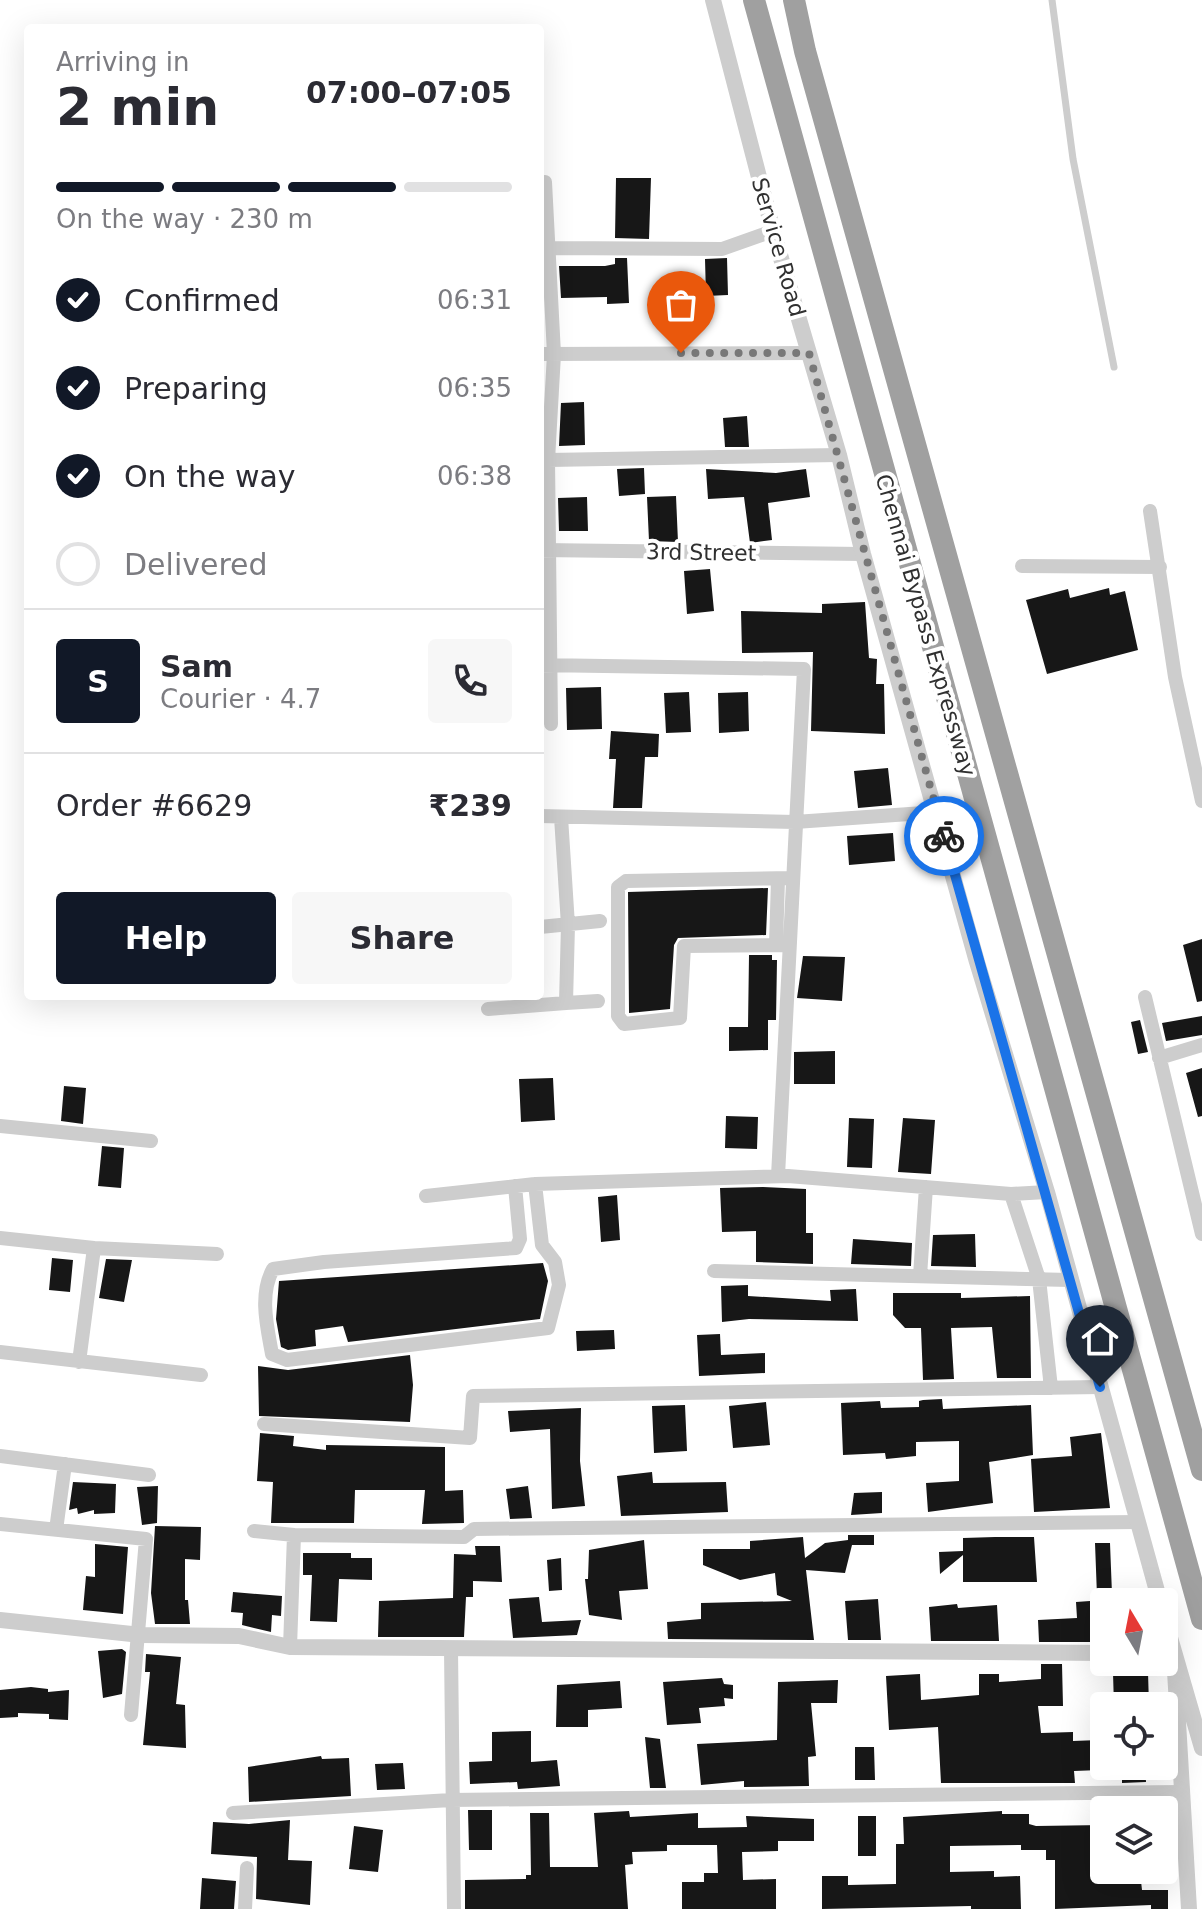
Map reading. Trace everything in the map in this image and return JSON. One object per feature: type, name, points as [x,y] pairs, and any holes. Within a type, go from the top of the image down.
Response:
[{"type":"highway","name":"Chennai Bypass Expressway","points":[[754,0],[1202,1619]]},
{"type":"highway","name":"Chennai Bypass Expressway","points":[[794,0],[814,82],[1202,1470]]},
{"type":"street","name":"Service Road","points":[[713,0],[773,231],[839,455],[863,554],[938,812],[977,962],[1047,1192],[1156,1588]]},
{"type":"street","points":[[545,182],[551,248],[544,460],[545,666],[551,724]]},
{"type":"street","points":[[551,248],[722,249],[773,231]]},
{"type":"street","points":[[547,354],[809,353]]},
{"type":"street","points":[[544,460],[839,455]]},
{"type":"street","points":[[1150,511],[1175,677],[1202,801]]},
{"type":"street","name":"3rd Street","points":[[545,550],[863,554]]},
{"type":"street","points":[[1022,566],[1160,567]]},
{"type":"street","points":[[545,666],[804,669],[795,822],[785,878],[778,1176]]},
{"type":"street","points":[[544,816],[795,822],[938,812]]},
{"type":"street","points":[[561,817],[568,925],[566,1003]]},
{"type":"street","points":[[782,945],[684,946],[680,1018],[624,1024],[618,1016],[618,887],[626,881],[785,878]]},
{"type":"street","points":[[544,927],[600,921]]},
{"type":"street","points":[[1145,997],[1202,1234]]},
{"type":"street","points":[[488,1009],[598,1001]]},
{"type":"street","points":[[1159,1058],[1202,1045]]},
{"type":"street","points":[[0,1126],[151,1141]]},
{"type":"street","points":[[426,1196],[535,1184],[778,1176],[1011,1194],[1047,1192]]},
{"type":"street","points":[[515,1186],[520,1239],[516,1248],[273,1269],[265,1283],[265,1319],[272,1354],[287,1360],[548,1328],[559,1285],[555,1262],[542,1245],[535,1184]]},
{"type":"street","points":[[920,1276],[926,1187]]},
{"type":"street","points":[[1011,1194],[1039,1279],[1051,1388]]},
{"type":"street","points":[[0,1238],[94,1248],[217,1254]]},
{"type":"street","points":[[79,1362],[94,1248]]},
{"type":"street","points":[[714,1271],[1070,1280]]},
{"type":"street","points":[[0,1352],[201,1375]]},
{"type":"street","points":[[264,1424],[470,1438],[473,1396],[1100,1387]]},
{"type":"street","points":[[0,1456],[149,1475]]},
{"type":"street","points":[[56,1530],[65,1464]]},
{"type":"street","points":[[254,1531],[294,1535],[464,1537],[474,1529],[1138,1522]]},
{"type":"street","points":[[0,1524],[146,1539],[141,1635],[131,1715]]},
{"type":"street","points":[[290,1647],[294,1535]]},
{"type":"street","points":[[0,1620],[141,1635],[204,1633],[239,1636],[290,1647],[1090,1653]]},
{"type":"street","points":[[451,1649],[454,1909]]},
{"type":"street","points":[[1171,1676],[1189,1909]]},
{"type":"street","points":[[1177,1676],[1202,1748]]},
{"type":"street","points":[[233,1813],[451,1800],[1181,1792]]},
{"type":"street","points":[[245,1909],[247,1868]]},
{"type":"lane","points":[[1052,0],[1073,159],[1114,367]]},
{"type":"building","points":[[616,178],[651,178],[649,239],[615,238]]},
{"type":"building","points":[[615,258],[627,258],[629,303],[607,304],[607,297],[561,298],[559,266],[605,266],[615,264]]},
{"type":"building","points":[[727,258],[728,295],[706,296],[705,259]]},
{"type":"building","points":[[584,402],[585,445],[559,446],[561,403]]},
{"type":"building","points":[[747,416],[749,447],[725,447],[723,418]]},
{"type":"building","points":[[644,468],[645,494],[619,496],[617,469]]},
{"type":"building","points":[[706,469],[776,473],[806,469],[810,497],[768,503],[772,540],[750,543],[744,497],[708,499]]},
{"type":"building","points":[[676,496],[678,542],[649,541],[647,497]]},
{"type":"building","points":[[587,497],[588,531],[559,531],[558,498]]},
{"type":"building","points":[[710,569],[714,611],[687,614],[684,571]]},
{"type":"building","points":[[1109,588],[1110,595],[1125,591],[1138,650],[1047,674],[1026,600],[1068,589],[1070,598]]},
{"type":"building","points":[[865,602],[869,658],[877,659],[876,684],[884,684],[885,734],[811,731],[813,652],[742,653],[741,611],[822,613],[822,604]]},
{"type":"building","points":[[601,687],[602,729],[567,730],[566,688]]},
{"type":"building","points":[[689,692],[691,732],[666,733],[664,693]]},
{"type":"building","points":[[748,692],[749,731],[719,733],[718,693]]},
{"type":"building","points":[[611,731],[659,734],[658,757],[645,757],[642,808],[613,808],[616,759],[609,759]]},
{"type":"building","points":[[888,768],[892,805],[858,808],[854,771]]},
{"type":"building","points":[[893,833],[895,861],[849,865],[847,836]]},
{"type":"building","points":[[768,888],[766,935],[678,938],[674,945],[670,1009],[629,1013],[628,892]]},
{"type":"building","points":[[1202,939],[1202,1001],[1197,1002],[1183,945]]},
{"type":"building","points":[[749,955],[772,955],[772,960],[777,960],[776,1020],[768,1020],[768,1050],[729,1051],[729,1027],[748,1027]]},
{"type":"building","points":[[803,956],[845,957],[842,1001],[797,998]]},
{"type":"building","points":[[1202,1016],[1202,1035],[1166,1041],[1162,1023]]},
{"type":"building","points":[[1140,1020],[1148,1052],[1138,1054],[1131,1022]]},
{"type":"building","points":[[835,1051],[835,1084],[794,1084],[794,1052]]},
{"type":"building","points":[[1202,1068],[1202,1116],[1198,1117],[1186,1073]]},
{"type":"building","points":[[553,1078],[555,1120],[521,1122],[519,1079]]},
{"type":"building","points":[[64,1086],[86,1088],[83,1124],[61,1121]]},
{"type":"building","points":[[726,1116],[758,1117],[757,1149],[725,1148]]},
{"type":"building","points":[[849,1118],[874,1119],[872,1168],[847,1167]]},
{"type":"building","points":[[903,1118],[935,1120],[931,1174],[898,1172]]},
{"type":"building","points":[[102,1146],[124,1148],[121,1188],[98,1186]]},
{"type":"building","points":[[720,1188],[806,1189],[806,1233],[813,1233],[813,1264],[756,1262],[756,1231],[722,1232]]},
{"type":"building","points":[[617,1195],[620,1240],[601,1242],[598,1197]]},
{"type":"building","points":[[975,1234],[976,1267],[931,1266],[933,1235]]},
{"type":"building","points":[[853,1239],[912,1243],[911,1266],[851,1264]]},
{"type":"building","points":[[52,1258],[73,1260],[70,1292],[49,1290]]},
{"type":"building","points":[[106,1259],[132,1260],[124,1302],[99,1298]]},
{"type":"building","points":[[543,1263],[548,1281],[540,1319],[348,1342],[343,1326],[315,1330],[316,1346],[288,1350],[281,1347],[276,1319],[279,1281]]},
{"type":"building","points":[[748,1285],[748,1296],[831,1301],[830,1290],[856,1289],[858,1321],[749,1319],[722,1322],[721,1286]]},
{"type":"building","points":[[893,1293],[961,1293],[961,1298],[1030,1296],[1031,1378],[997,1378],[992,1327],[951,1328],[954,1379],[923,1380],[921,1328],[905,1328],[893,1315]]},
{"type":"building","points":[[614,1330],[615,1349],[577,1351],[576,1331]]},
{"type":"building","points":[[720,1334],[721,1355],[765,1353],[765,1373],[699,1376],[697,1335]]},
{"type":"building","points":[[410,1355],[413,1385],[410,1422],[259,1416],[258,1366],[288,1370]]},
{"type":"building","points":[[942,1399],[943,1409],[1031,1405],[1033,1455],[989,1462],[993,1503],[928,1512],[926,1483],[959,1481],[959,1441],[916,1442],[916,1456],[886,1459],[885,1453],[843,1455],[841,1403],[880,1401],[881,1408],[919,1407],[919,1401]]},
{"type":"building","points":[[766,1402],[770,1445],[733,1448],[729,1406]]},
{"type":"building","points":[[685,1405],[687,1451],[654,1453],[652,1406]]},
{"type":"building","points":[[581,1408],[580,1461],[585,1506],[552,1509],[550,1429],[510,1432],[508,1411]]},
{"type":"building","points":[[260,1433],[294,1436],[293,1446],[326,1450],[326,1445],[445,1447],[445,1491],[463,1490],[464,1523],[422,1524],[425,1490],[355,1490],[354,1523],[271,1523],[273,1482],[257,1481]]},
{"type":"building","points":[[1101,1433],[1110,1508],[1034,1512],[1031,1459],[1072,1456],[1070,1437]]},
{"type":"building","points":[[652,1472],[653,1483],[726,1482],[728,1512],[621,1516],[617,1476]]},
{"type":"building","points":[[73,1482],[116,1484],[115,1513],[94,1514],[94,1510],[78,1514],[77,1508],[69,1510]]},
{"type":"building","points":[[158,1486],[157,1523],[142,1525],[137,1487]]},
{"type":"building","points":[[528,1486],[532,1518],[510,1519],[506,1489]]},
{"type":"building","points":[[882,1492],[882,1513],[851,1515],[854,1493]]},
{"type":"building","points":[[155,1526],[201,1527],[200,1560],[185,1559],[185,1600],[188,1600],[190,1624],[155,1624],[151,1593]]},
{"type":"building","points":[[848,1535],[874,1535],[874,1545],[852,1545],[845,1573],[806,1570],[814,1640],[668,1639],[667,1622],[701,1619],[701,1603],[792,1601],[777,1595],[775,1573],[740,1580],[703,1565],[703,1549],[750,1549],[750,1541],[803,1537],[805,1558],[825,1543],[848,1540]]},
{"type":"building","points":[[1034,1537],[1037,1582],[963,1582],[963,1555],[940,1574],[939,1552],[963,1551],[963,1538]]},
{"type":"building","points":[[644,1540],[648,1589],[619,1591],[622,1620],[589,1615],[585,1579],[588,1579],[589,1550]]},
{"type":"building","points":[[1095,1543],[1110,1543],[1112,1588],[1097,1588]]},
{"type":"building","points":[[95,1544],[128,1547],[123,1614],[83,1610],[86,1576],[95,1577]]},
{"type":"building","points":[[475,1546],[500,1546],[502,1582],[473,1581],[473,1597],[466,1597],[464,1637],[378,1637],[379,1601],[453,1598],[454,1554],[476,1555]]},
{"type":"building","points":[[303,1553],[351,1553],[351,1558],[372,1558],[372,1580],[339,1579],[337,1622],[310,1621],[312,1575],[303,1575]]},
{"type":"building","points":[[561,1558],[562,1590],[549,1591],[547,1560]]},
{"type":"building","points":[[233,1592],[282,1596],[281,1616],[272,1615],[271,1632],[242,1625],[243,1613],[231,1612]]},
{"type":"building","points":[[539,1597],[542,1622],[581,1620],[577,1635],[513,1638],[509,1599]]},
{"type":"building","points":[[878,1599],[881,1640],[848,1640],[845,1601]]},
{"type":"building","points":[[1090,1601],[1090,1642],[1039,1642],[1038,1620],[1077,1618],[1076,1602]]},
{"type":"building","points":[[957,1604],[958,1608],[997,1605],[999,1641],[931,1641],[929,1607]]},
{"type":"building","points":[[122,1649],[126,1652],[122,1694],[103,1698],[98,1651]]},
{"type":"building","points":[[146,1654],[181,1657],[176,1704],[185,1705],[186,1748],[143,1745],[150,1672],[145,1672]]},
{"type":"building","points":[[1041,1664],[1062,1664],[1063,1706],[1038,1706],[1041,1733],[1073,1732],[1073,1741],[1090,1740],[1090,1770],[1074,1771],[1075,1783],[941,1783],[938,1727],[889,1730],[886,1676],[920,1674],[921,1700],[979,1695],[979,1674],[999,1674],[999,1682],[1041,1679]]},
{"type":"building","points":[[1113,1676],[1148,1676],[1149,1692],[1114,1692]]},
{"type":"building","points":[[722,1678],[724,1684],[733,1685],[733,1699],[724,1698],[725,1706],[699,1708],[701,1723],[667,1725],[663,1682]]},
{"type":"building","points":[[838,1680],[837,1703],[811,1703],[816,1756],[808,1757],[809,1786],[744,1787],[744,1781],[701,1785],[697,1744],[777,1740],[778,1682]]},
{"type":"building","points":[[620,1681],[622,1708],[588,1710],[588,1727],[556,1727],[557,1685]]},
{"type":"building","points":[[48,1689],[48,1692],[69,1690],[68,1720],[49,1719],[49,1714],[18,1713],[18,1717],[0,1718],[0,1690]]},
{"type":"building","points":[[531,1731],[531,1762],[557,1760],[560,1786],[518,1789],[517,1782],[470,1784],[469,1762],[492,1761],[492,1732]]},
{"type":"building","points":[[645,1737],[660,1739],[666,1788],[650,1788]]},
{"type":"building","points":[[855,1747],[874,1747],[875,1780],[855,1780]]},
{"type":"building","points":[[321,1756],[322,1759],[349,1758],[351,1796],[249,1802],[248,1767]]},
{"type":"building","points":[[403,1763],[405,1789],[377,1790],[375,1764]]},
{"type":"building","points":[[1122,1780],[1146,1780],[1146,1782],[1122,1783]]},
{"type":"building","points":[[468,1810],[492,1810],[492,1850],[469,1850]]},
{"type":"building","points":[[629,1811],[630,1817],[698,1813],[698,1828],[747,1827],[746,1816],[814,1819],[814,1841],[778,1841],[778,1851],[742,1852],[743,1880],[776,1879],[776,1909],[682,1909],[682,1882],[704,1882],[704,1873],[718,1873],[717,1845],[667,1845],[667,1851],[632,1852],[633,1864],[625,1865],[628,1909],[465,1909],[465,1880],[526,1879],[526,1875],[531,1875],[530,1813],[549,1813],[550,1867],[598,1867],[594,1813]]},
{"type":"building","points":[[1002,1811],[1002,1814],[1029,1814],[1029,1824],[1036,1826],[1090,1825],[1090,1884],[1141,1884],[1142,1890],[1168,1890],[1168,1909],[1151,1909],[1151,1905],[1055,1909],[1055,1860],[1046,1860],[1046,1850],[1021,1850],[1021,1845],[950,1846],[950,1872],[994,1871],[994,1877],[1020,1876],[1021,1909],[971,1909],[971,1906],[822,1909],[822,1876],[848,1876],[848,1885],[896,1884],[896,1844],[904,1844],[903,1817]]},
{"type":"building","points":[[858,1816],[876,1816],[876,1856],[858,1856]]},
{"type":"building","points":[[290,1820],[288,1860],[312,1861],[310,1905],[256,1899],[257,1857],[211,1854],[213,1822],[249,1824]]},
{"type":"building","points":[[354,1826],[383,1830],[378,1872],[349,1869]]},
{"type":"building","points":[[202,1878],[236,1881],[234,1909],[200,1909]]},
{"type":"way so far","points":[[681,353],[809,353],[944,836]]},
{"type":"route","points":[[944,836],[977,962],[1047,1192],[1100,1387]]}]
